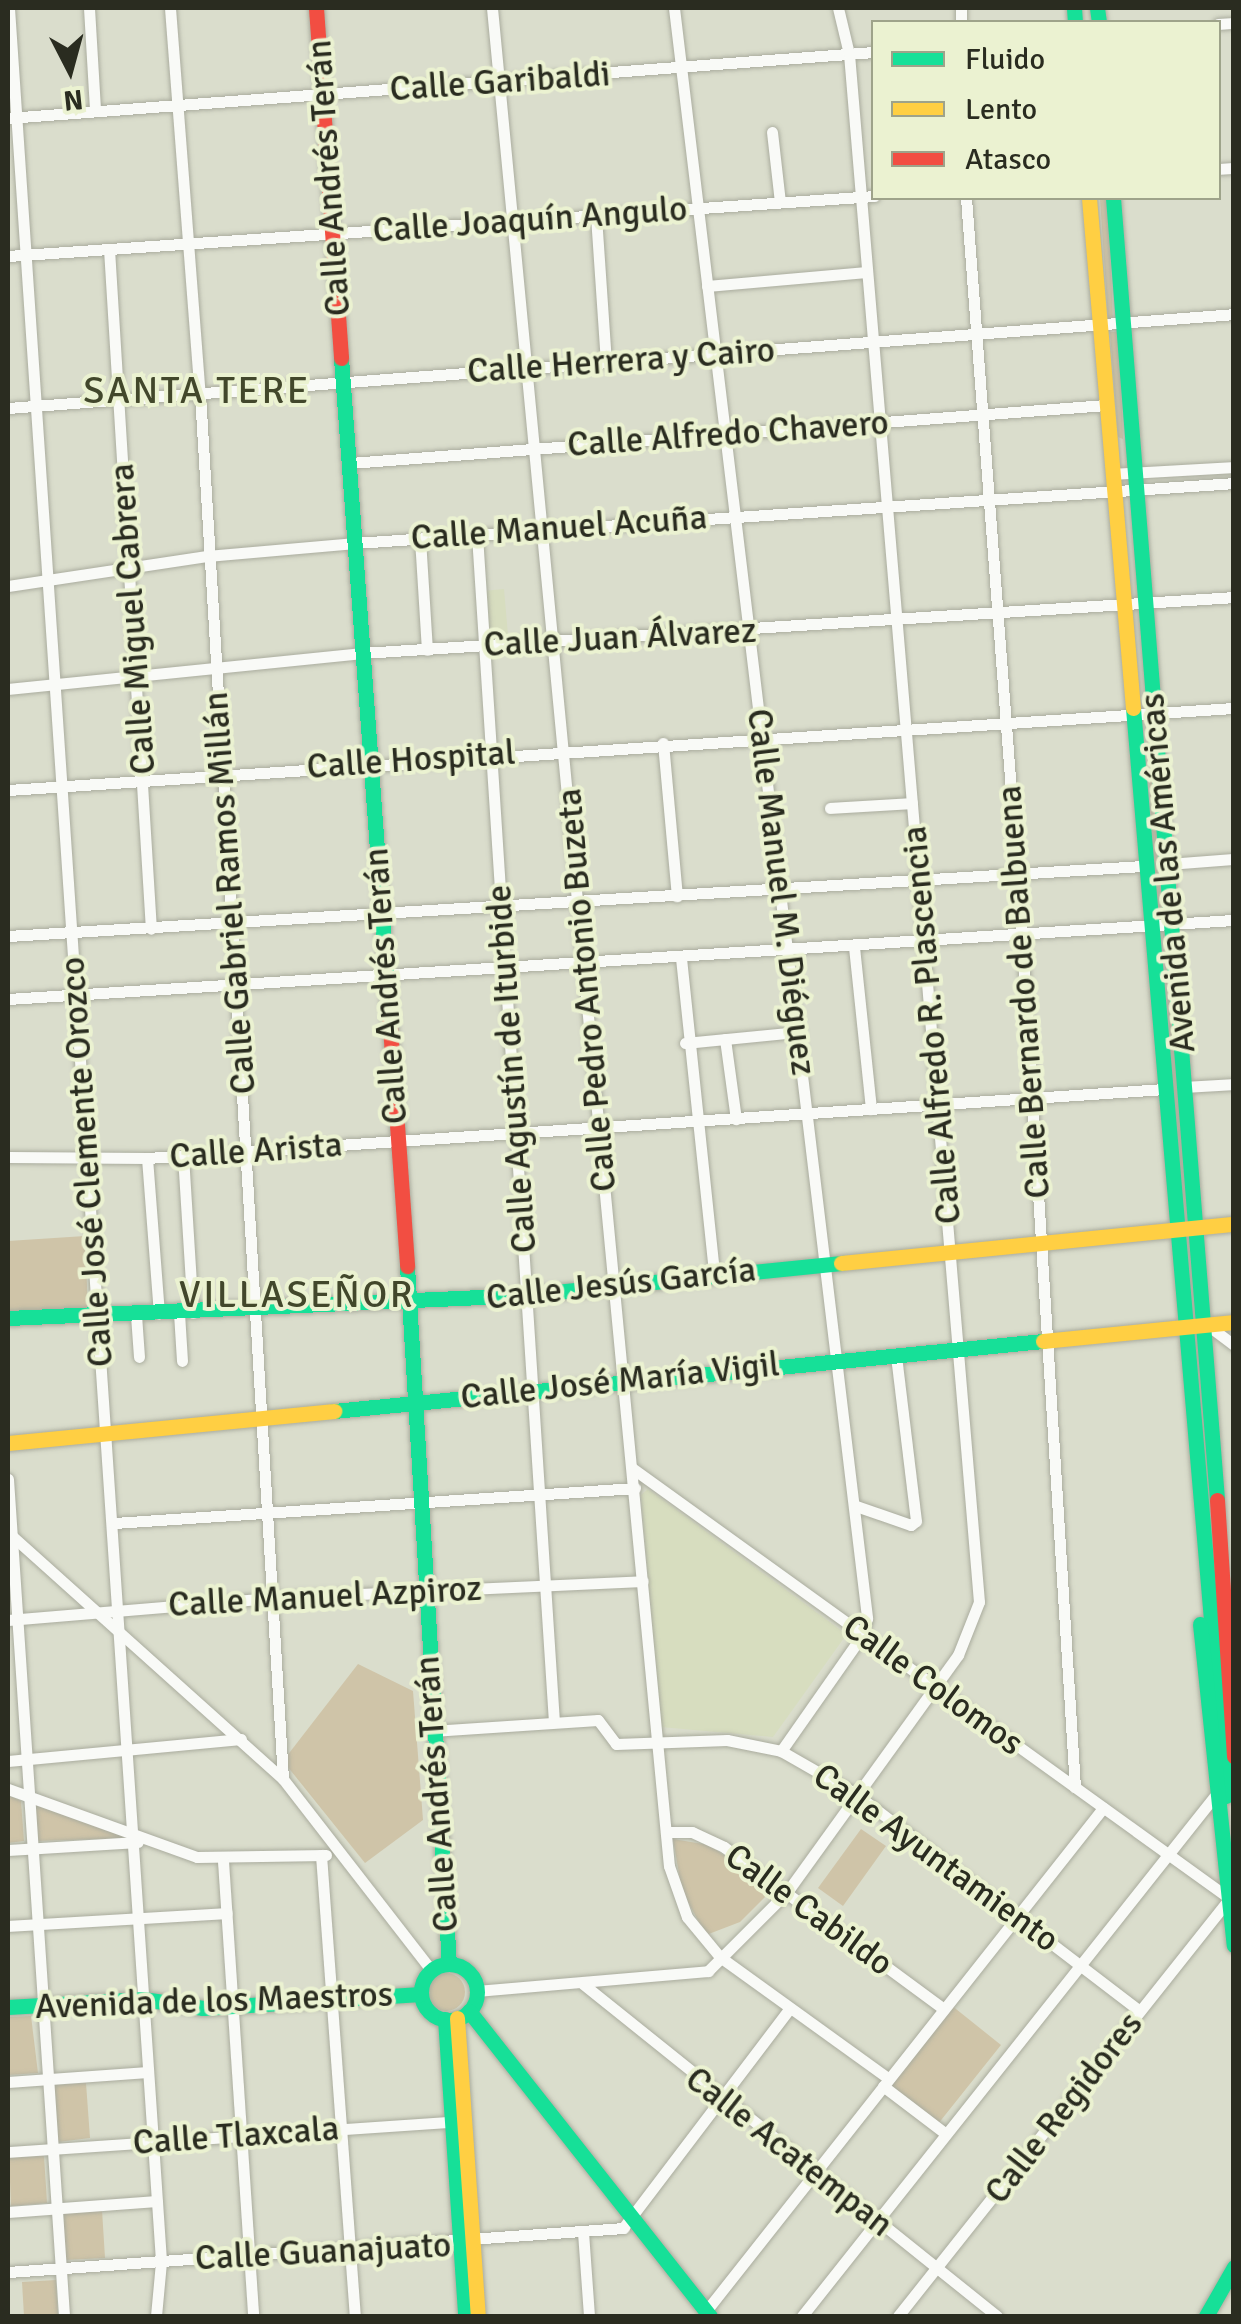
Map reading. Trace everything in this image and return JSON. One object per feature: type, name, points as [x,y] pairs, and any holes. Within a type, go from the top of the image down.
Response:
[{"type":"street","name":"Calle José Clemente Orozco","points":[[9,8],[12,118],[26,255],[73,994],[114,1522],[116,1610],[161,2262],[156,2316]]},
{"type":"street","points":[[88,8],[95,110]]},
{"type":"street","name":"Calle Gabriel Ramos Millán","points":[[170,8],[200,394],[206,556],[257,1310],[265,1510],[283,1779]]},
{"type":"street","name":"Calle Andrés Terán","points":[[316,8],[409,1302],[418,1502],[449,1964]]},
{"type":"street","name":"Calle Pedro Antonio Buzeta","points":[[492,8],[666,1832],[680,1904],[720,1957]]},
{"type":"street","name":"Calle Manuel M. Diéguez","points":[[674,8],[828,1264],[856,1506],[863,1634]]},
{"type":"street","name":"Calle Alfredo R. Plascencia","points":[[720,1957],[787,1892],[935,1686],[967,1637],[980,1589],[849,54],[838,8]]},
{"type":"street","name":"Calle Garibaldi","points":[[12,118],[871,52]]},
{"type":"street","points":[[772,132],[780,202]]},
{"type":"street","name":"Calle Joaquín Angulo","points":[[8,256],[871,196]]},
{"type":"street","name":"Calle Bernardo de Balbuena","points":[[966,200],[1018,874],[1044,1340],[1075,1787]]},
{"type":"street","name":"Avenida de las Américas","points":[[1089,200],[1184,1326],[1196,1481],[1191,1495],[1234,1945]]},
{"type":"street","name":"Avenida de las Américas","points":[[1114,200],[1196,1227],[1234,1631]]},
{"type":"street","points":[[596,216],[606,362]]},
{"type":"street","name":"Calle Miguel Cabrera","points":[[109,249],[152,929]]},
{"type":"street","points":[[707,286],[866,272]]},
{"type":"street","name":"Calle Herrera y Cairo","points":[[8,408],[1234,314]]},
{"type":"street","name":"Calle Alfredo Chavero","points":[[350,462],[1105,405]]},
{"type":"street","points":[[1137,481],[1234,467]]},
{"type":"street","points":[[1137,481],[1234,483]]},
{"type":"street","name":"Calle Manuel Acuña","points":[[8,586],[48,584],[206,556],[987,498],[1137,481]]},
{"type":"street","name":"Calle Agustín de Iturbide","points":[[477,535],[554,1722]]},
{"type":"street","points":[[420,538],[426,650]]},
{"type":"street","name":"Calle Juan Álvarez","points":[[8,689],[362,653],[999,616],[1234,598]]},
{"type":"street","name":"Calle Hospital","points":[[8,790],[491,754],[1234,708]]},
{"type":"street","points":[[662,743],[677,896]]},
{"type":"street","points":[[830,808],[912,803]]},
{"type":"street","points":[[1167,864],[1234,860]]},
{"type":"street","points":[[8,936],[230,926],[1143,866]]},
{"type":"street","points":[[8,998],[505,970],[1234,920]]},
{"type":"street","points":[[854,947],[871,1108]]},
{"type":"street","points":[[681,958],[685,1042],[714,1274]]},
{"type":"street","points":[[685,1042],[798,1032]]},
{"type":"street","points":[[726,1039],[736,1119]]},
{"type":"street","points":[[1185,1087],[1234,1084]]},
{"type":"street","name":"Calle Arista","points":[[8,1156],[86,1160],[182,1156],[1164,1089]]},
{"type":"street","points":[[182,1156],[186,1313],[182,1361]]},
{"type":"street","points":[[147,1158],[159,1314]]},
{"type":"street","name":"Calle Jesús García","points":[[8,1318],[257,1310],[526,1294],[1234,1224]]},
{"type":"street","points":[[136,1315],[139,1357]]},
{"type":"street","name":"Calle José María Vigil","points":[[8,1442],[1234,1322]]},
{"type":"street","points":[[1206,1324],[1234,1346]]},
{"type":"street","points":[[856,1506],[911,1525],[916,1521],[896,1354]]},
{"type":"street","name":"Calle Colomos","points":[[632,1468],[1232,1900]]},
{"type":"street","points":[[8,1479],[13,1620],[27,1758],[64,2316]]},
{"type":"street","points":[[114,1522],[635,1488]]},
{"type":"street","points":[[10,1534],[283,1779],[431,1970]]},
{"type":"street","name":"Avenida de las Américas","points":[[1224,1541],[1234,1756]]},
{"type":"street","name":"Calle Manuel Azpiroz","points":[[13,1620],[270,1598],[642,1581]]},
{"type":"street","points":[[782,1752],[863,1634]]},
{"type":"street","name":"Calle Ayuntamiento","points":[[432,1731],[598,1720],[611,1742],[727,1740],[782,1752],[856,1794],[1140,2011]]},
{"type":"street","points":[[8,1760],[241,1739]]},
{"type":"street","points":[[8,1789],[132,1838],[222,1861],[339,1855]]},
{"type":"street","points":[[802,2316],[1166,1853],[1220,1797]]},
{"type":"street","points":[[476,1991],[469,1972],[449,1964],[431,1970],[421,1994],[428,2010],[457,2016],[632,2216],[708,2314],[1103,1808]]},
{"type":"street","name":"Calle Cabildo","points":[[666,1832],[710,1838],[944,2009]]},
{"type":"street","points":[[8,1850],[132,1838]]},
{"type":"street","points":[[321,1856],[355,2316]]},
{"type":"street","points":[[222,1861],[246,2135],[253,2316]]},
{"type":"street","name":"Calle Regidores","points":[[898,2316],[1232,1900]]},
{"type":"street","points":[[8,1926],[226,1914]]},
{"type":"street","points":[[465,2316],[457,2016],[476,1991],[698,1976],[720,1957],[886,2083],[946,2134]]},
{"type":"street","name":"Calle Acatempan","points":[[584,1984],[720,2098],[997,2316]]},
{"type":"street","name":"Avenida de los Maestros","points":[[8,2007],[143,2000],[234,2006],[421,1994]]},
{"type":"street","points":[[632,2216],[790,2008]]},
{"type":"street","points":[[8,2082],[148,2072]]},
{"type":"street","name":"Calle Tlaxcala","points":[[8,2152],[458,2121]]},
{"type":"street","points":[[8,2212],[157,2201]]},
{"type":"street","name":"Calle Guanajuato","points":[[8,2272],[466,2244],[623,2228],[632,2216]]},
{"type":"street","points":[[583,2232],[589,2316]]},
{"type":"street","points":[[466,2244],[478,2316]]},
{"type":"street","points":[[1206,2316],[1234,2267]]},
{"type":"shaded area","points":[[1100,200],[1108,200],[1113,321],[1108,319]]},
{"type":"shaded area","points":[[1110,332],[1119,332],[1123,439],[1118,437]]},
{"type":"shaded area","points":[[504,589],[508,635],[487,637],[483,591]]},
{"type":"shaded area","points":[[1146,717],[1165,907],[1160,913],[1156,907]]},
{"type":"shaded area","points":[[1163,934],[1169,941],[1188,1219],[1178,1174]]},
{"type":"shaded area","points":[[85,1236],[88,1312],[8,1313],[8,1241]]},
{"type":"shaded area","points":[[648,1489],[842,1631],[844,1638],[773,1737],[661,1727],[641,1495]]},
{"type":"shaded area","points":[[358,1664],[413,1691],[423,1820],[365,1863],[283,1761]]},
{"type":"shaded area","points":[[8,1795],[21,1801],[24,1841],[8,1843]]},
{"type":"shaded area","points":[[34,1803],[129,1838],[36,1841]]},
{"type":"shaded area","points":[[861,1829],[886,1846],[843,1906],[818,1888]]},
{"type":"shaded area","points":[[673,1839],[709,1845],[773,1889],[740,1922],[706,1935],[682,1891]]},
{"type":"shaded area","points":[[446,1973],[460,1978],[465,1992],[460,2006],[446,2011],[432,2006],[427,1992],[432,1978]]},
{"type":"shaded area","points":[[951,2005],[1001,2045],[934,2129],[884,2090]]},
{"type":"shaded area","points":[[31,2016],[38,2073],[8,2075],[8,2017]]},
{"type":"shaded area","points":[[86,2083],[90,2138],[58,2142],[53,2085]]},
{"type":"shaded area","points":[[44,2156],[47,2203],[11,2206],[9,2157]]},
{"type":"shaded area","points":[[102,2210],[105,2258],[65,2260],[63,2213]]},
{"type":"shaded area","points":[[56,2280],[58,2316],[24,2316],[22,2282]]},
{"type":"traffic: fast","points":[[1074,8],[1075,20]]},
{"type":"traffic: fast","points":[[1097,8],[1099,20]]},
{"type":"traffic: fast","points":[[1113,200],[1217,1500]]},
{"type":"traffic: fast","points":[[341,358],[389,1013]]},
{"type":"traffic: fast","points":[[1133,708],[1226,1796]]},
{"type":"traffic: fast","points":[[8,1318],[526,1295],[841,1263]]},
{"type":"traffic: fast","points":[[407,1266],[449,1964]]},
{"type":"traffic: fast","points":[[334,1411],[1043,1341]]},
{"type":"traffic: fast","points":[[1200,1624],[1234,1945]]},
{"type":"traffic: fast","points":[[449,1964],[468,1973],[477,1992],[468,2011],[449,2020],[430,2011],[421,1992],[430,1973],[449,1964]]},
{"type":"traffic: fast","points":[[8,2007],[143,1999],[203,2008],[421,1994]]},
{"type":"traffic: fast","points":[[469,2011],[710,2316]]},
{"type":"traffic: fast","points":[[445,2019],[465,2316]]},
{"type":"traffic: fast","points":[[1206,2316],[1234,2267]]},
{"type":"traffic: slow","points":[[1089,200],[1133,708]]},
{"type":"traffic: slow","points":[[841,1263],[1234,1224]]},
{"type":"traffic: slow","points":[[1043,1341],[1234,1322]]},
{"type":"traffic: slow","points":[[8,1443],[334,1411]]},
{"type":"traffic: slow","points":[[457,2018],[478,2316]]},
{"type":"traffic: jam","points":[[316,8],[341,358]]},
{"type":"traffic: jam","points":[[389,1013],[407,1266]]},
{"type":"traffic: jam","points":[[1217,1500],[1234,1756]]},
{"type":"district","name":"SANTA TERE","points":[[197,391]]},
{"type":"district","name":"VILLASEÑOR","points":[[297,1295]]}]
